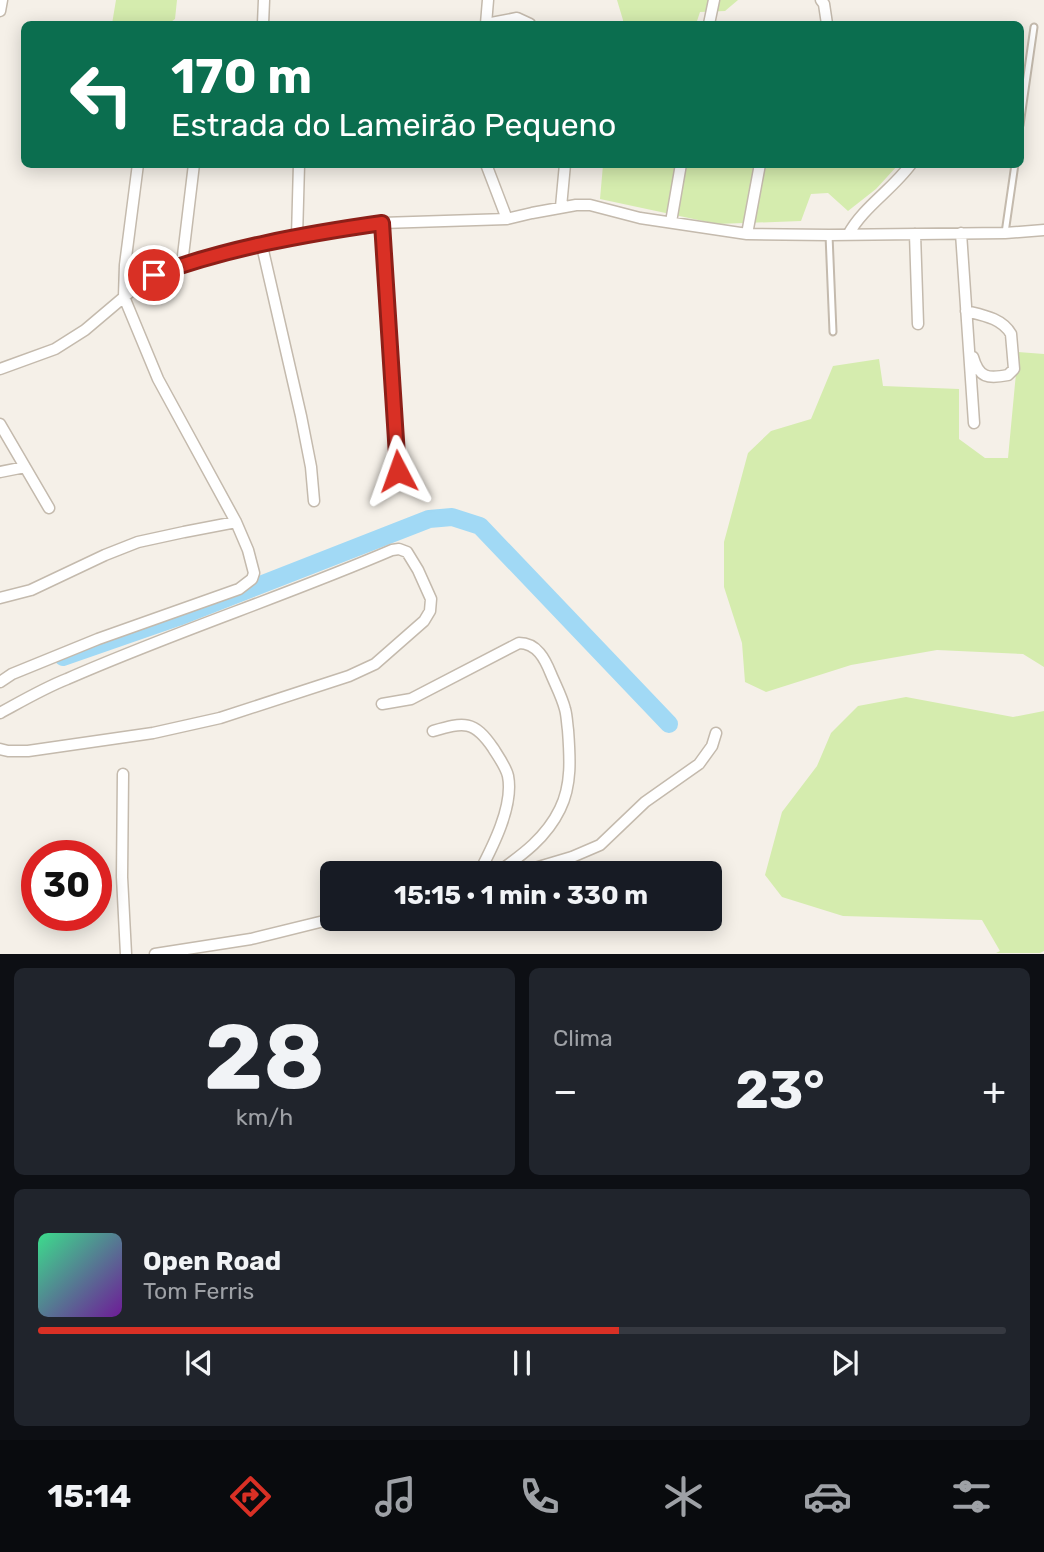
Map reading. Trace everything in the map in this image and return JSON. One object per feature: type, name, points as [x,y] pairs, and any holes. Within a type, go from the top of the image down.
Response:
[{"type":"street","points":[[0,12],[2,0]]},
{"type":"street","points":[[263,21],[264,0]]},
{"type":"street","points":[[486,21],[488,0]]},
{"type":"street","points":[[710,21],[714,0]]},
{"type":"street","points":[[821,0],[827,21]]},
{"type":"street","points":[[502,21],[517,18],[524,21]]},
{"type":"street","points":[[0,682],[12,674],[86,644],[239,589],[248,584],[254,573],[236,522],[158,379],[124,297],[125,265],[137,168]]},
{"type":"street","points":[[182,264],[194,168]]},
{"type":"street","points":[[297,237],[299,168]]},
{"type":"street","points":[[488,168],[508,219]]},
{"type":"street","points":[[561,207],[565,168]]},
{"type":"street","points":[[671,222],[680,168]]},
{"type":"street","points":[[747,234],[759,168]]},
{"type":"street","points":[[848,235],[858,218],[908,168]]},
{"type":"street","points":[[0,369],[55,349],[85,330],[154,275],[182,264],[309,234],[382,223],[508,219],[561,207],[590,205],[640,218],[747,234],[1005,233],[1044,230]]},
{"type":"street","points":[[382,223],[398,471]]},
{"type":"street","points":[[961,233],[974,423]]},
{"type":"street","points":[[915,234],[918,324]]},
{"type":"street","points":[[262,246],[301,416],[311,467],[314,501]]},
{"type":"street","points":[[965,311],[1000,322],[1009,330],[1014,365],[1012,372],[1001,376],[983,375],[979,372],[968,340]]},
{"type":"street","points":[[0,424],[49,508]]},
{"type":"street","points":[[0,472],[24,467]]},
{"type":"street","points":[[0,598],[32,590],[138,542],[236,522]]},
{"type":"street","points":[[0,713],[65,680],[392,550],[407,552],[431,599],[424,621],[375,664],[349,676],[220,718],[153,733],[28,751],[0,749]]},
{"type":"street","points":[[382,704],[411,699],[519,643],[526,643],[539,652],[566,710],[570,750],[569,781],[561,808],[549,828],[536,844],[514,861]]},
{"type":"street","points":[[433,731],[446,727],[473,726],[482,732],[508,776],[504,817],[484,861]]},
{"type":"street","points":[[559,861],[600,845],[645,802],[699,764],[712,746],[716,733]]},
{"type":"street","points":[[123,774],[122,877],[126,954]]},
{"type":"street","points":[[155,954],[251,939],[320,922]]},
{"type":"lane","points":[[1024,97],[1034,27]]},
{"type":"lane","points":[[1005,233],[1014,168]]},
{"type":"lane","points":[[829,235],[833,332]]},
{"type":"green space","points":[[116,0],[177,0],[175,19],[172,21],[112,21]]},
{"type":"green space","points":[[617,0],[738,0],[725,11],[700,12],[697,21],[623,20]]},
{"type":"green space","points":[[603,168],[895,168],[876,189],[848,211],[828,193],[811,194],[801,221],[717,224],[600,199]]},
{"type":"green space","points":[[1018,352],[1044,354],[1044,667],[1023,654],[937,650],[851,665],[766,692],[745,682],[742,643],[724,587],[724,542],[748,453],[771,431],[811,419],[833,366],[879,359],[883,386],[959,389],[959,439],[985,458],[1008,458]]},
{"type":"green space","points":[[906,697],[1013,717],[1044,711],[1044,951],[996,953],[1000,951],[982,920],[843,916],[782,897],[765,875],[782,812],[817,766],[831,733],[858,706]]},
{"type":"waterway","points":[[63,657],[178,617],[429,519],[452,517],[480,526],[669,724]]},
{"type":"route","points":[[154,275],[182,264],[309,234],[382,223],[398,471]]}]
